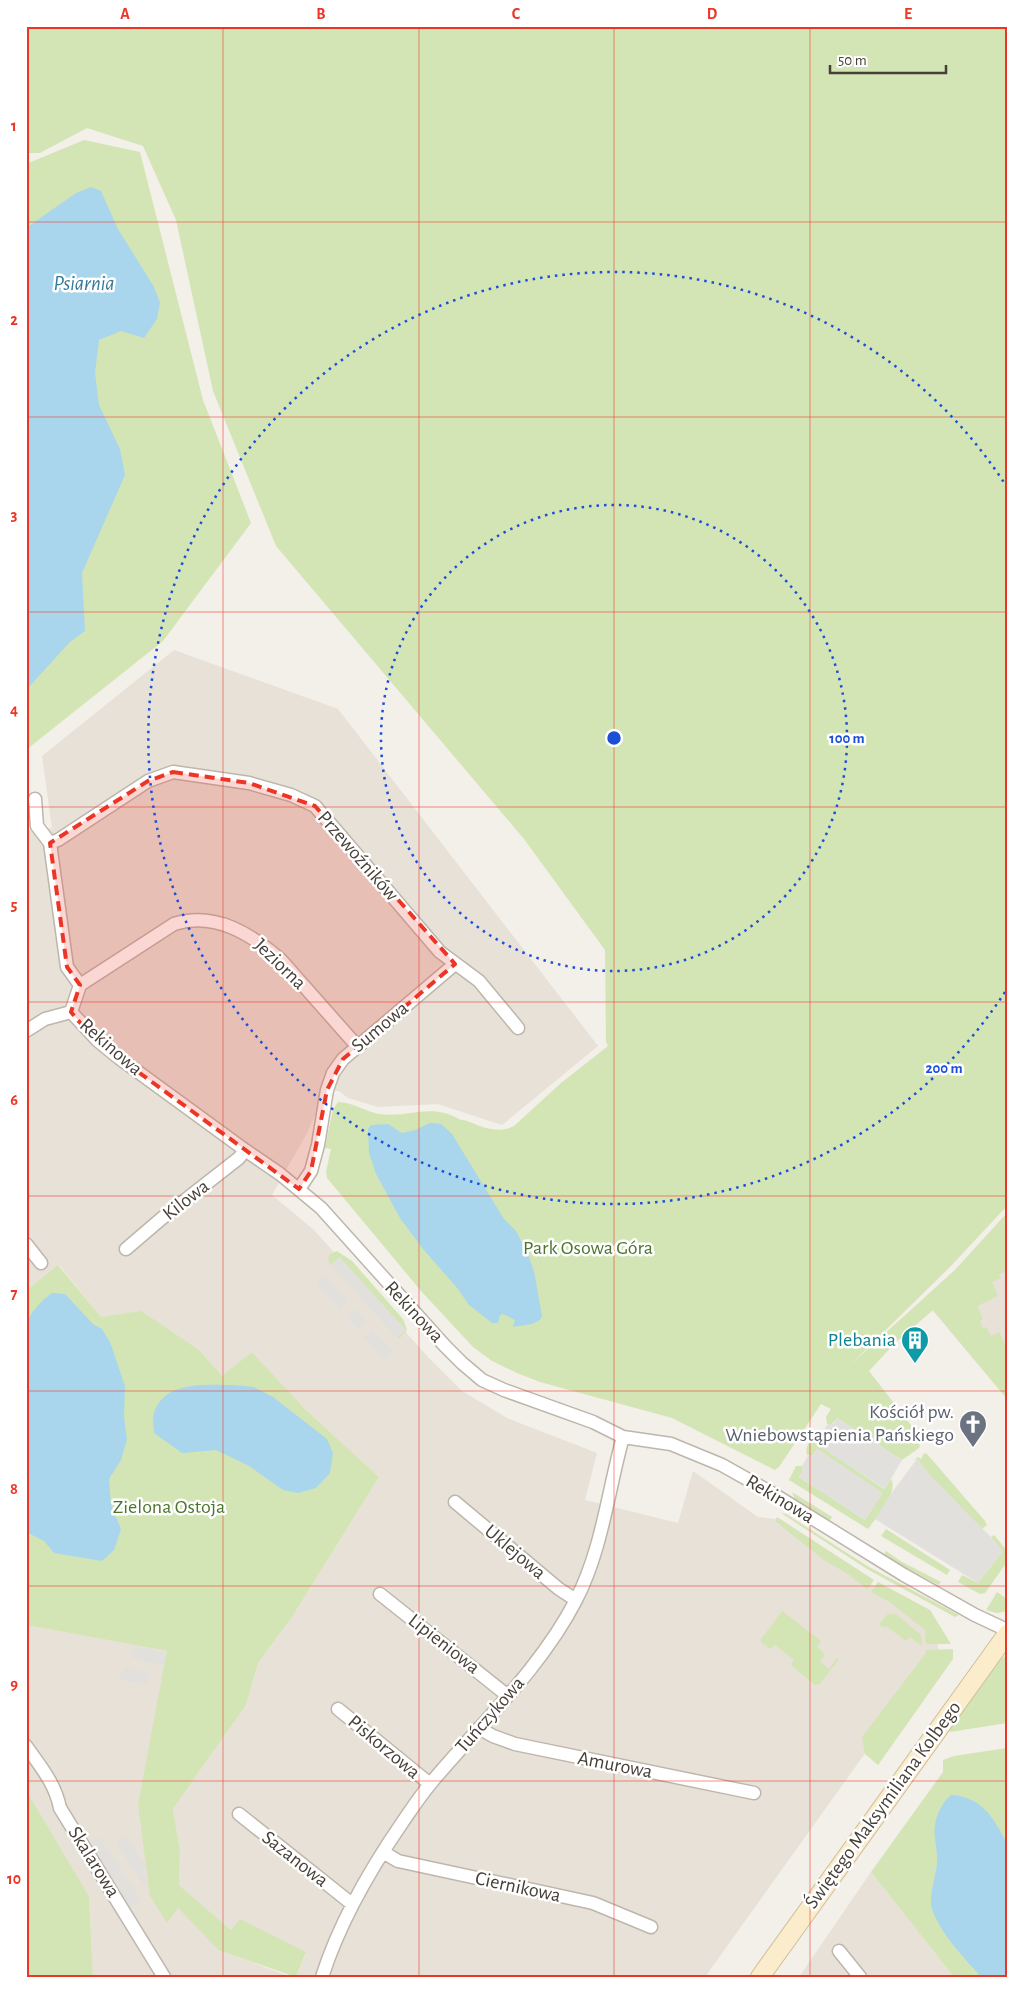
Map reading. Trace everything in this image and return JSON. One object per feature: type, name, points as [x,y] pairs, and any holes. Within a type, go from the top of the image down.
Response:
[{"type":"main road","name":"Świętego Maksymiliana Kolbego","points":[[760,1977],[1007,1632]]},
{"type":"street","name":"Przewoźników","points":[[50,844],[148,781],[173,772],[249,783],[291,795],[315,806],[440,952],[456,964]]},
{"type":"street","name":"Rekinowa","points":[[35,799],[37,826],[50,844],[67,967],[80,985],[71,1012],[97,1040],[119,1058],[280,1174],[321,1208],[382,1278],[456,1357],[482,1380],[522,1398],[593,1422],[623,1438],[671,1444],[722,1465],[773,1494],[904,1575],[1007,1632]]},
{"type":"street","name":"Jeziorna","points":[[80,985],[174,924],[186,920],[216,922],[248,934],[269,949],[357,1046]]},
{"type":"street","points":[[456,964],[479,981],[518,1028]]},
{"type":"street","name":"Sumowa","points":[[299,1189],[311,1171],[318,1145],[326,1095],[330,1082],[343,1059],[456,964]]},
{"type":"street","points":[[26,1030],[45,1019],[71,1012]]},
{"type":"street","name":"Kilowa","points":[[126,1249],[239,1158],[245,1150]]},
{"type":"street","points":[[26,1244],[41,1263]]},
{"type":"street","name":"Tuńczykowa","points":[[322,1977],[352,1904],[383,1852],[430,1784],[508,1696],[544,1650],[576,1600],[598,1542],[623,1438]]},
{"type":"street","name":"Uklejowa","points":[[455,1502],[559,1590],[576,1600]]},
{"type":"street","name":"Lipieniowa","points":[[380,1594],[508,1696]]},
{"type":"street","name":"Piskorzowa","points":[[338,1709],[430,1784]]},
{"type":"street","name":"Amurowa","points":[[479,1728],[493,1736],[515,1744],[754,1793]]},
{"type":"street","name":"Skalarowa","points":[[26,1746],[52,1782],[60,1808],[164,1977]]},
{"type":"street","name":"Sazanowa","points":[[239,1814],[352,1904]]},
{"type":"street","name":"Ciernikowa","points":[[383,1852],[398,1861],[592,1903],[651,1927]]},
{"type":"street","points":[[839,1951],[860,1977]]},
{"type":"highlighted area","points":[[173,772],[249,783],[315,806],[455,964],[343,1059],[327,1090],[311,1171],[299,1189],[119,1058],[83,1026],[71,1012],[80,985],[67,967],[50,843],[148,781]]},
{"type":"shaded area","points":[[174,650],[338,709],[598,1046],[502,1125],[438,1104],[378,1107],[348,1098],[339,1091],[327,1090],[306,1135],[272,1195],[314,1230],[428,1357],[462,1391],[507,1418],[597,1453],[585,1500],[678,1523],[693,1471],[758,1517],[776,1519],[843,1566],[932,1624],[939,1650],[705,1977],[296,1977],[306,1953],[231,1930],[179,1885],[180,1851],[173,1809],[246,1705],[258,1663],[292,1617],[379,1477],[306,1410],[252,1352],[222,1377],[199,1350],[140,1312],[101,1317],[59,1265],[26,1291],[26,831],[52,828],[42,756]]},
{"type":"shaded area","points":[[1007,1213],[1007,1392],[997,1387],[923,1299],[955,1270]]},
{"type":"shaded area","points":[[339,1257],[406,1330],[397,1338],[331,1265]]},
{"type":"shaded area","points":[[325,1276],[348,1301],[340,1309],[316,1284]]},
{"type":"shaded area","points":[[355,1309],[366,1322],[358,1329],[346,1317]]},
{"type":"shaded area","points":[[373,1329],[393,1352],[384,1359],[364,1337]]},
{"type":"shaded area","points":[[837,1418],[902,1460],[885,1489],[819,1446],[823,1438],[821,1434],[828,1424],[833,1424]]},
{"type":"shaded area","points":[[817,1449],[883,1493],[865,1520],[799,1477],[803,1470],[802,1466],[808,1456],[812,1456]]},
{"type":"shaded area","points":[[917,1459],[931,1477],[1003,1551],[978,1583],[875,1519]]},
{"type":"shaded area","points":[[26,1625],[168,1651],[138,1804],[167,1922],[178,1908],[218,1950],[292,1977],[93,1977],[89,1896],[26,1790]]},
{"type":"shaded area","points":[[135,1646],[166,1653],[164,1665],[131,1658]]},
{"type":"shaded area","points":[[125,1668],[149,1673],[147,1685],[119,1679]]},
{"type":"shaded area","points":[[122,1836],[127,1838],[147,1868],[142,1872],[148,1882],[143,1884],[117,1844],[117,1840]]},
{"type":"shaded area","points":[[100,1837],[141,1901],[131,1908],[89,1844]]},
{"type":"shaded area","points":[[871,1872],[954,1977],[799,1977]]},
{"type":"green space","name":"Park Osowa Góra","points":[[26,26],[1007,26],[1007,1206],[950,1267],[850,1365],[955,1270],[1007,1213],[1007,1271],[999,1274],[1001,1278],[992,1282],[998,1296],[977,1306],[983,1319],[980,1321],[983,1328],[986,1327],[991,1336],[999,1332],[1007,1347],[1004,1349],[1007,1356],[1007,1399],[933,1310],[896,1342],[869,1371],[914,1429],[914,1436],[920,1445],[919,1448],[902,1460],[837,1418],[831,1425],[827,1424],[826,1417],[831,1409],[821,1404],[779,1467],[775,1470],[672,1418],[540,1382],[492,1361],[473,1347],[421,1291],[327,1178],[326,1172],[331,1149],[325,1148],[333,1109],[338,1102],[380,1114],[440,1112],[495,1130],[514,1126],[561,1083],[608,1046],[606,1042],[605,950],[524,839],[276,546],[213,391],[176,220],[143,146],[87,128],[40,153],[26,153]]},
{"type":"green space","points":[[84,140],[140,152],[203,400],[251,523],[163,641],[26,750],[26,164]]},
{"type":"green space","points":[[337,1251],[352,1261],[403,1319],[407,1330],[399,1339],[398,1337],[405,1330],[339,1257],[330,1264],[328,1260],[330,1254]]},
{"type":"green space","name":"Zielona Ostoja","points":[[58,1265],[101,1317],[141,1311],[199,1350],[222,1376],[252,1352],[306,1410],[379,1477],[292,1617],[258,1663],[246,1705],[173,1809],[180,1851],[179,1885],[231,1930],[240,1919],[306,1952],[296,1977],[218,1950],[178,1908],[167,1923],[150,1896],[138,1804],[167,1651],[26,1625],[26,1291]]},
{"type":"green space","points":[[819,1434],[823,1438],[820,1446],[884,1489],[891,1479],[893,1484],[889,1498],[868,1529],[789,1480],[796,1466],[802,1466],[803,1470],[799,1477],[865,1520],[882,1493],[817,1449],[812,1456],[807,1455],[809,1443]]},
{"type":"green space","points":[[924,1453],[927,1454],[987,1525],[982,1529],[931,1477],[917,1459],[914,1460],[918,1457],[921,1459]]},
{"type":"green space","points":[[792,1492],[832,1517],[829,1522],[795,1500]]},
{"type":"green space","points":[[781,1513],[786,1514],[869,1567],[959,1615],[955,1617],[867,1569]]},
{"type":"green space","points":[[777,1517],[874,1580],[867,1589],[848,1574],[824,1560],[775,1521]]},
{"type":"green space","points":[[886,1529],[950,1570],[947,1575],[881,1536]]},
{"type":"green space","points":[[994,1535],[1007,1551],[1007,1562],[985,1593],[980,1594],[958,1582],[962,1575],[978,1583],[1002,1552],[991,1537]]},
{"type":"green space","points":[[886,1551],[902,1562],[941,1582],[938,1585],[883,1556]]},
{"type":"green space","points":[[878,1582],[930,1610],[951,1644],[926,1644],[925,1630],[890,1602],[871,1592]]},
{"type":"green space","points":[[997,1592],[1007,1599],[1007,1611],[997,1613],[986,1610]]},
{"type":"green space","points":[[782,1611],[821,1641],[817,1647],[825,1654],[820,1662],[829,1669],[837,1658],[839,1659],[820,1684],[815,1685],[791,1665],[794,1660],[775,1645],[770,1649],[761,1642],[761,1639]]},
{"type":"green space","points":[[888,1614],[896,1614],[921,1635],[922,1646],[910,1637],[906,1641],[886,1626],[884,1628],[879,1624]]},
{"type":"green space","points":[[953,1649],[953,1659],[878,1765],[865,1754],[862,1737],[926,1653],[926,1650]]},
{"type":"green space","points":[[1007,1655],[1007,1723],[950,1732],[950,1727],[997,1661]]},
{"type":"green space","points":[[1007,1748],[1007,1977],[954,1977],[871,1872],[943,1772],[943,1760],[954,1756]]},
{"type":"green space","points":[[26,1790],[89,1896],[93,1977],[26,1977]]},
{"type":"water","name":"Psiarnia","points":[[91,187],[101,191],[118,229],[154,287],[160,303],[157,319],[144,338],[121,331],[99,340],[95,373],[99,405],[120,449],[125,475],[82,573],[85,631],[70,642],[27,689],[26,696],[26,228],[76,193]]},
{"type":"water","points":[[430,1123],[441,1124],[452,1134],[504,1219],[516,1231],[534,1271],[542,1316],[540,1320],[532,1324],[513,1327],[515,1320],[503,1314],[500,1315],[498,1323],[492,1323],[469,1305],[400,1218],[376,1174],[369,1153],[368,1129],[371,1125],[388,1124],[402,1133],[415,1130]]},
{"type":"water","points":[[52,1293],[65,1294],[93,1324],[102,1329],[110,1342],[125,1386],[124,1417],[127,1439],[121,1460],[109,1479],[111,1505],[121,1529],[114,1550],[102,1561],[54,1553],[44,1541],[26,1532],[26,1325],[36,1307]]},
{"type":"water","points":[[199,1385],[254,1387],[273,1397],[327,1439],[333,1453],[330,1473],[316,1488],[298,1493],[283,1490],[249,1466],[216,1450],[182,1453],[154,1433],[154,1413],[159,1402],[167,1395],[177,1390]]},
{"type":"water","points":[[951,1795],[979,1804],[997,1825],[1007,1843],[1007,1977],[981,1977],[948,1938],[937,1921],[931,1906],[937,1858],[935,1825],[940,1809]]},
{"type":"place","name":"Plebania","points":[[915,1364]]},
{"type":"place","name":"Kościół pw. Wniebowstąpienia Pańskiego","points":[[973,1448]]}]
